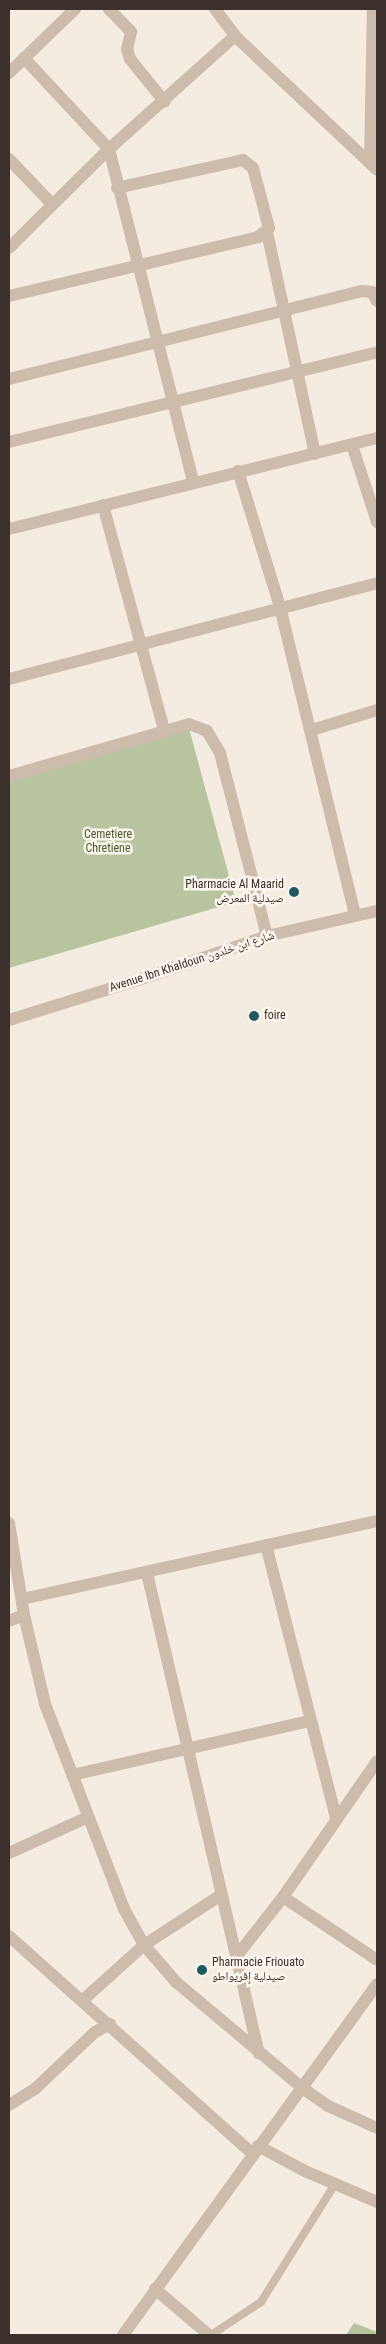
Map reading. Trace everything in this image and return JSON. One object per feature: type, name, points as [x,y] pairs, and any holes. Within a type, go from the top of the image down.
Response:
[{"type":"street","points":[[9,73],[75,9]]},
{"type":"street","points":[[109,9],[131,32],[128,49],[130,59],[164,102]]},
{"type":"street","points":[[215,9],[235,36],[373,166]]},
{"type":"street","points":[[373,9],[373,166]]},
{"type":"street","points":[[9,248],[109,149],[164,102],[235,36]]},
{"type":"street","points":[[24,58],[109,149],[117,188],[159,341],[171,401],[193,482]]},
{"type":"street","points":[[9,159],[52,204]]},
{"type":"street","points":[[117,188],[243,160],[253,168],[270,222],[267,232],[315,454]]},
{"type":"street","points":[[9,296],[258,237],[267,232]]},
{"type":"street","points":[[9,379],[361,291],[372,292],[377,301]]},
{"type":"street","points":[[9,442],[377,352]]},
{"type":"street","points":[[9,529],[377,438]]},
{"type":"street","points":[[352,445],[377,522]]},
{"type":"street","points":[[238,471],[280,607],[312,730],[356,914]]},
{"type":"street","points":[[103,505],[144,645],[164,730]]},
{"type":"street","points":[[9,679],[377,583]]},
{"type":"street","points":[[312,730],[377,710]]},
{"type":"street","points":[[9,776],[189,724],[207,731],[220,753],[267,936]]},
{"type":"street","name":"Avenue Ibn Khaldoun شارع ابن خلدون","points":[[9,1020],[138,980],[267,936],[356,914],[377,911]]},
{"type":"street","points":[[22,1599],[377,1521]]},
{"type":"street","points":[[9,1523],[24,1615],[45,1704],[124,1909],[144,1945],[176,1982],[301,2087],[341,2112],[377,2128]]},
{"type":"street","points":[[266,1545],[336,1818]]},
{"type":"street","points":[[147,1572],[186,1747],[259,2053]]},
{"type":"street","points":[[9,1621],[24,1615]]},
{"type":"street","points":[[72,1776],[186,1747],[310,1721]]},
{"type":"street","points":[[236,1957],[283,1897],[377,1761]]},
{"type":"street","points":[[9,1853],[88,1817]]},
{"type":"street","points":[[83,2000],[144,1945],[221,1895]]},
{"type":"street","points":[[283,1897],[377,1960]]},
{"type":"street","points":[[9,1936],[255,2150],[377,2202]]},
{"type":"street","points":[[123,2335],[255,2150],[377,1984]]},
{"type":"street","points":[[9,2105],[36,2088],[88,2038],[110,2024]]},
{"type":"street","points":[[155,2289],[210,2335]]},
{"type":"lane","points":[[210,2335],[261,2302],[335,2184]]},
{"type":"green space","name":"Cemetiere Chretiene","points":[[187,721],[236,902],[9,968],[9,773]]},
{"type":"green space","points":[[354,2323],[377,2332],[377,2335],[346,2335]]},
{"type":"place","name":"Pharmacie Al Maarid صيدلية المعرض","points":[[294,892]]},
{"type":"place","name":"foire","points":[[254,1016]]},
{"type":"place","name":"Pharmacie Friouato صيدلية إفريواطو","points":[[202,1970]]}]
